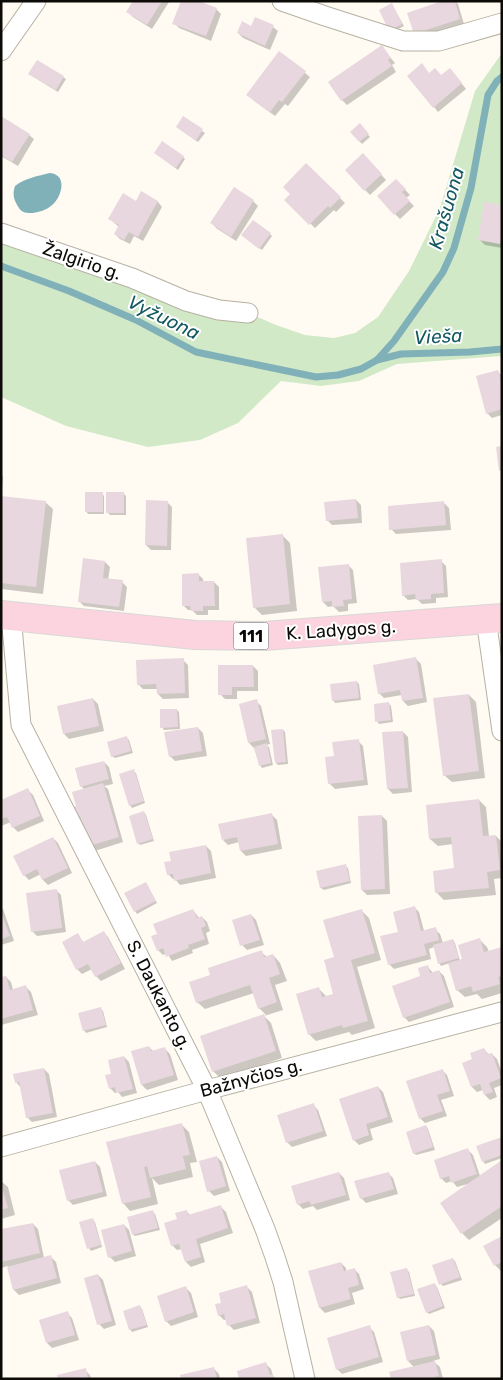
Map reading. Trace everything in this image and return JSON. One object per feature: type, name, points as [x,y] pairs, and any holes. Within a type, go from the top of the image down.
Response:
[{"type":"main road","name":"K. Ladygos g.","points":[[6,615],[195,635],[264,636],[494,619]]},
{"type":"street","points":[[1,52],[36,1]]},
{"type":"street","points":[[282,1],[403,41],[439,41],[502,23]]},
{"type":"street","name":"Žalgirio g.","points":[[1,232],[132,278],[186,301],[219,310],[248,313]]},
{"type":"street","name":"S. Daukanto g.","points":[[6,615],[20,725],[207,1090],[275,1257],[283,1282],[305,1379]]},
{"type":"street","points":[[494,619],[502,731]]},
{"type":"street","name":"Bažnyčios g.","points":[[1,1147],[502,1012]]},
{"type":"green space","points":[[502,53],[502,356],[397,364],[359,381],[321,386],[281,381],[238,423],[200,440],[148,447],[66,426],[1,397],[1,237],[248,313],[305,335],[334,338],[355,333],[378,317],[409,271],[440,208],[475,91]]},
{"type":"water","points":[[50,173],[60,178],[61,182],[60,193],[55,203],[47,209],[38,212],[29,213],[22,211],[14,197],[15,186],[27,179]]},
{"type":"building","points":[[133,1],[162,1],[147,25],[126,12]]},
{"type":"building","points":[[181,1],[199,1],[217,8],[206,36],[172,24]]},
{"type":"building","points":[[442,1],[455,1],[460,19],[414,34],[407,13]]},
{"type":"building","points":[[392,3],[402,24],[389,31],[379,10]]},
{"type":"building","points":[[255,17],[274,25],[265,46],[237,33],[242,21],[251,26]]},
{"type":"building","points":[[382,45],[391,58],[388,60],[392,66],[341,101],[328,82]]},
{"type":"building","points":[[279,51],[306,71],[282,102],[279,100],[270,112],[246,95]]},
{"type":"building","points":[[37,60],[64,76],[56,90],[28,74]]},
{"type":"building","points":[[422,63],[429,73],[435,68],[441,75],[450,68],[462,83],[433,108],[407,76]]},
{"type":"building","points":[[1,116],[30,134],[12,162],[1,155]]},
{"type":"building","points":[[183,116],[203,129],[196,141],[176,127]]},
{"type":"building","points":[[360,123],[369,134],[359,142],[350,132]]},
{"type":"building","points":[[162,141],[184,156],[176,168],[154,153]]},
{"type":"building","points":[[363,153],[382,174],[364,191],[345,170]]},
{"type":"building","points":[[306,163],[341,197],[330,208],[328,206],[309,225],[284,200],[290,194],[283,187]]},
{"type":"building","points":[[396,179],[406,189],[402,192],[410,201],[394,215],[377,196]]},
{"type":"building","points":[[234,187],[254,200],[231,237],[210,223]]},
{"type":"building","points":[[141,191],[158,201],[138,237],[129,232],[124,240],[114,234],[119,225],[108,219],[123,193],[136,201]]},
{"type":"building","points":[[484,202],[502,205],[500,244],[478,240]]},
{"type":"building","points":[[253,220],[271,233],[259,249],[241,235]]},
{"type":"building","points":[[498,370],[502,383],[502,409],[486,414],[476,376]]},
{"type":"building","points":[[502,446],[502,470],[499,471],[496,447]]},
{"type":"building","points":[[85,492],[103,492],[103,512],[85,512]]},
{"type":"building","points":[[106,492],[124,492],[124,513],[106,513]]},
{"type":"building","points":[[1,496],[46,501],[36,587],[1,583]]},
{"type":"building","points":[[356,499],[358,518],[326,521],[324,502]]},
{"type":"building","points":[[146,500],[168,501],[167,546],[145,545]]},
{"type":"building","points":[[444,501],[446,525],[389,530],[388,506]]},
{"type":"building","points":[[283,534],[290,604],[253,608],[246,538]]},
{"type":"building","points":[[83,558],[105,561],[103,578],[123,580],[119,607],[78,602]]},
{"type":"building","points":[[442,559],[444,593],[431,594],[431,599],[416,600],[415,594],[402,596],[400,563]]},
{"type":"building","points":[[349,564],[352,599],[343,600],[344,606],[332,607],[332,601],[322,602],[318,567]]},
{"type":"building","points":[[199,573],[199,581],[214,581],[215,606],[203,606],[203,611],[191,611],[190,606],[182,606],[182,574]]},
{"type":"building","points":[[416,657],[423,698],[402,701],[400,690],[378,694],[373,665]]},
{"type":"building","points":[[184,658],[185,693],[157,694],[156,684],[137,685],[136,660]]},
{"type":"building","points":[[218,665],[253,665],[254,687],[232,687],[232,695],[218,695]]},
{"type":"building","points":[[357,681],[359,698],[332,701],[330,684]]},
{"type":"building","points":[[469,694],[479,771],[443,776],[433,698]]},
{"type":"building","points":[[93,698],[99,726],[63,734],[57,706]]},
{"type":"building","points":[[257,699],[266,739],[248,743],[239,704]]},
{"type":"building","points":[[389,702],[391,720],[375,722],[374,704]]},
{"type":"building","points":[[160,709],[177,709],[178,727],[160,728]]},
{"type":"building","points":[[198,727],[202,751],[169,757],[164,732]]},
{"type":"building","points":[[283,729],[286,762],[275,763],[271,730]]},
{"type":"building","points":[[403,731],[408,788],[387,789],[382,732]]},
{"type":"building","points":[[127,736],[131,751],[111,757],[107,742]]},
{"type":"building","points":[[359,739],[364,780],[328,784],[325,757],[334,756],[332,742]]},
{"type":"building","points":[[267,743],[271,763],[259,766],[254,747]]},
{"type":"building","points":[[104,761],[109,779],[80,787],[75,768]]},
{"type":"building","points":[[134,769],[144,801],[129,806],[119,774]]},
{"type":"building","points":[[103,783],[119,837],[89,846],[80,816],[74,817],[71,807],[76,806],[72,792]]},
{"type":"building","points":[[28,788],[40,816],[12,828],[7,817],[1,819],[1,800]]},
{"type":"building","points":[[479,799],[483,836],[496,835],[500,870],[487,872],[489,888],[435,893],[433,871],[454,868],[451,837],[429,839],[426,805]]},
{"type":"building","points":[[144,811],[153,839],[137,844],[129,816]]},
{"type":"building","points":[[272,813],[278,844],[240,851],[237,837],[222,840],[218,824]]},
{"type":"building","points":[[382,815],[385,889],[361,890],[358,816]]},
{"type":"building","points":[[53,837],[68,868],[42,880],[37,869],[23,876],[13,856]]},
{"type":"building","points":[[206,845],[211,873],[174,881],[173,874],[167,875],[164,862],[171,861],[169,852]]},
{"type":"building","points":[[346,864],[350,881],[320,888],[316,871]]},
{"type":"building","points":[[146,882],[156,901],[134,912],[124,893]]},
{"type":"building","points":[[57,889],[62,928],[31,932],[26,893]]},
{"type":"building","points":[[415,906],[421,931],[436,927],[439,940],[424,944],[427,955],[388,965],[380,936],[398,932],[393,912]]},
{"type":"building","points":[[193,909],[197,918],[202,916],[206,926],[201,928],[205,939],[188,945],[189,948],[166,957],[163,948],[157,951],[151,936],[157,934],[153,924]]},
{"type":"building","points":[[362,909],[375,953],[351,960],[368,1021],[343,1028],[342,1025],[308,1035],[296,994],[319,987],[322,997],[333,994],[324,960],[334,957],[323,920]]},
{"type":"building","points":[[1,912],[10,936],[1,939]]},
{"type":"building","points":[[251,914],[260,940],[240,946],[232,920]]},
{"type":"building","points":[[104,931],[121,963],[95,977],[88,964],[76,970],[62,942],[78,933],[83,942]]},
{"type":"building","points":[[480,938],[484,952],[502,947],[502,976],[498,977],[500,984],[473,992],[471,986],[456,991],[448,963],[462,959],[458,945]]},
{"type":"building","points":[[453,939],[459,958],[438,964],[433,945]]},
{"type":"building","points":[[262,950],[264,957],[273,954],[280,974],[269,978],[277,1002],[258,1009],[250,985],[196,1003],[189,982],[210,975],[208,968]]},
{"type":"building","points":[[428,965],[430,973],[439,970],[450,1002],[403,1018],[392,986],[420,976],[418,968]]},
{"type":"building","points":[[6,976],[10,990],[26,985],[33,1010],[1,1019],[1,977]]},
{"type":"building","points":[[101,1007],[106,1025],[83,1031],[78,1013]]},
{"type":"building","points":[[264,1014],[276,1051],[212,1072],[200,1036]]},
{"type":"building","points":[[149,1046],[151,1051],[165,1047],[174,1075],[141,1085],[131,1051]]},
{"type":"building","points":[[484,1048],[487,1054],[492,1053],[501,1078],[489,1083],[493,1092],[484,1095],[480,1084],[471,1087],[462,1063],[472,1059],[470,1053]]},
{"type":"building","points":[[124,1056],[133,1089],[116,1093],[115,1087],[109,1089],[105,1075],[111,1074],[108,1060]]},
{"type":"building","points":[[44,1068],[53,1113],[26,1118],[19,1082],[15,1083],[13,1074]]},
{"type":"building","points":[[443,1069],[450,1091],[437,1095],[443,1111],[419,1119],[406,1081]]},
{"type":"building","points":[[378,1086],[388,1117],[366,1124],[369,1135],[353,1141],[339,1099]]},
{"type":"building","points":[[314,1103],[323,1131],[286,1143],[277,1115]]},
{"type":"building","points":[[182,1123],[190,1155],[183,1156],[186,1169],[150,1178],[147,1166],[144,1167],[151,1197],[122,1204],[106,1142]]},
{"type":"building","points":[[426,1125],[433,1147],[413,1154],[406,1132]]},
{"type":"building","points":[[502,1137],[502,1155],[482,1162],[476,1146]]},
{"type":"building","points":[[468,1148],[477,1174],[451,1183],[449,1176],[440,1179],[434,1160]]},
{"type":"building","points":[[217,1156],[226,1186],[207,1192],[199,1161]]},
{"type":"building","points":[[502,1160],[502,1206],[461,1234],[440,1203]]},
{"type":"building","points":[[95,1161],[103,1192],[67,1201],[59,1170]]},
{"type":"building","points":[[339,1172],[346,1195],[311,1205],[309,1201],[297,1205],[291,1186]]},
{"type":"building","points":[[389,1172],[394,1189],[360,1199],[354,1181]]},
{"type":"building","points":[[1,1184],[8,1208],[1,1210]]},
{"type":"building","points":[[221,1205],[228,1228],[196,1239],[201,1257],[185,1262],[179,1244],[171,1246],[164,1223],[177,1219],[175,1213],[187,1210],[188,1215]]},
{"type":"building","points":[[153,1210],[158,1228],[132,1235],[127,1217]]},
{"type":"building","points":[[93,1218],[101,1245],[87,1249],[79,1222]]},
{"type":"building","points":[[33,1223],[40,1253],[1,1262],[1,1229]]},
{"type":"building","points":[[124,1224],[132,1251],[108,1258],[101,1230]]},
{"type":"building","points":[[502,1236],[502,1262],[494,1266],[483,1246]]},
{"type":"building","points":[[51,1255],[57,1278],[13,1290],[7,1267]]},
{"type":"building","points":[[453,1258],[460,1277],[439,1285],[432,1265]]},
{"type":"building","points":[[341,1262],[344,1271],[355,1268],[359,1285],[348,1288],[351,1299],[319,1308],[308,1271]]},
{"type":"building","points":[[407,1268],[414,1294],[397,1298],[390,1272]]},
{"type":"building","points":[[98,1274],[112,1321],[97,1325],[84,1278]]},
{"type":"building","points":[[435,1283],[443,1306],[426,1313],[417,1289]]},
{"type":"building","points":[[247,1285],[256,1318],[227,1326],[224,1314],[218,1316],[215,1304],[221,1303],[219,1293]]},
{"type":"building","points":[[186,1286],[194,1312],[165,1322],[157,1296]]},
{"type":"building","points":[[140,1305],[147,1325],[129,1330],[123,1311]]},
{"type":"building","points":[[68,1311],[75,1335],[46,1343],[39,1320]]},
{"type":"building","points":[[370,1325],[379,1357],[336,1370],[327,1338]]},
{"type":"building","points":[[429,1325],[436,1355],[407,1361],[400,1332]]},
{"type":"building","points":[[435,1361],[439,1376],[430,1379],[391,1379],[389,1372]]},
{"type":"building","points":[[266,1362],[270,1375],[273,1374],[274,1379],[239,1379],[237,1371]]},
{"type":"building","points":[[214,1367],[217,1379],[181,1379],[180,1375]]},
{"type":"building","points":[[86,1368],[88,1379],[58,1379],[57,1375]]},
{"type":"waterway","name":"Vyžuona","points":[[1,266],[69,291],[136,320],[196,352],[316,377],[338,375],[361,369],[377,360],[394,341],[443,272],[454,248],[471,188],[488,95],[502,77]]},
{"type":"waterway","name":"Vieša","points":[[377,360],[401,354],[502,349]]},
{"type":"water label","name":"Krašuona","points":[[446,208]]}]
